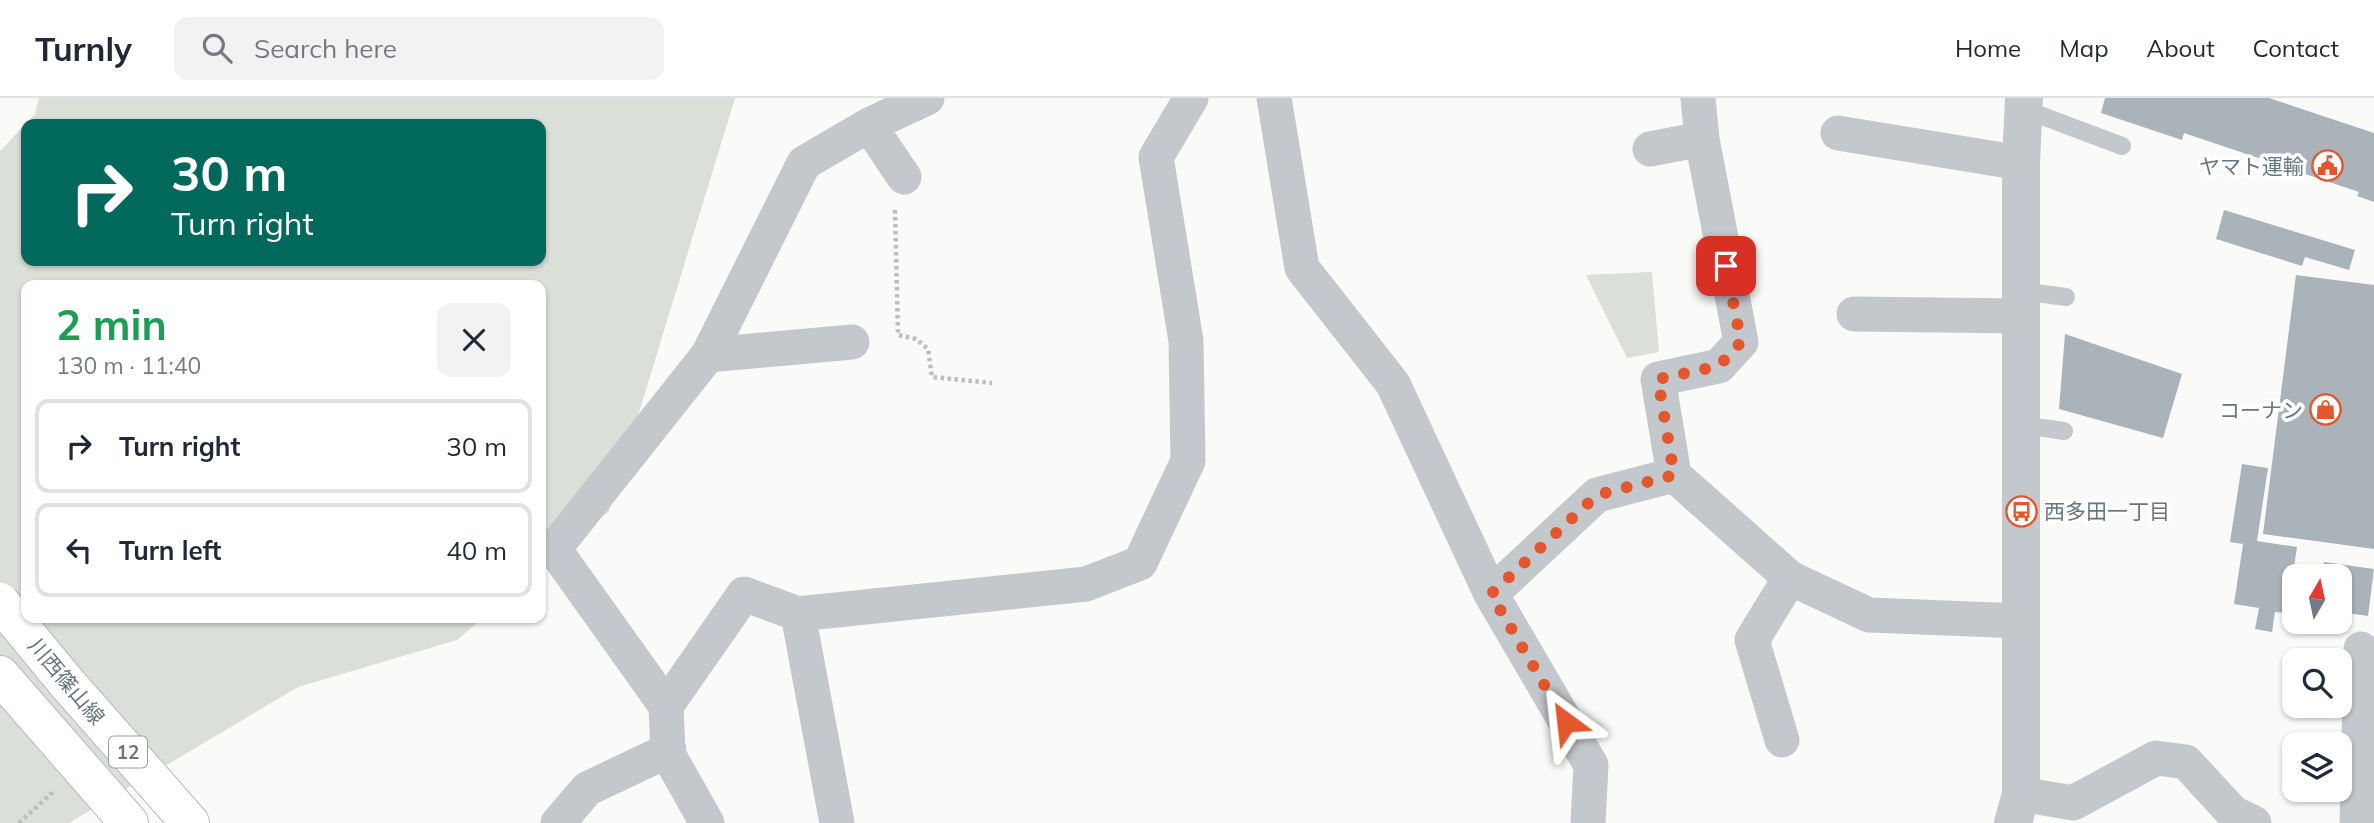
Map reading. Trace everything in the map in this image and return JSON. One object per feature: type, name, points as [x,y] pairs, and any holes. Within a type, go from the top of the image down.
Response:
[{"type":"main road","name":"川西篠山線","points":[[0,601],[190,823]]},
{"type":"main road","name":"12","points":[[0,675],[129,823]]},
{"type":"street","points":[[707,823],[668,754],[666,706],[555,549],[708,355],[804,163],[869,125],[927,98]]},
{"type":"street","points":[[666,706],[744,594],[797,614],[1086,584],[1140,562],[1188,461],[1186,341],[1156,157],[1191,98]]},
{"type":"street","points":[[1273,98],[1301,268],[1394,384],[1491,594],[1591,765],[1588,823]]},
{"type":"street","points":[[1698,98],[1702,139],[1741,342],[1719,366],[1658,379],[1674,475],[1790,578],[1870,615],[2022,621]]},
{"type":"street","points":[[2024,104],[2021,163],[2022,621],[2017,809],[2073,803],[2156,758],[2186,762],[2233,813],[2254,823]]},
{"type":"street","points":[[869,125],[904,177]]},
{"type":"street","points":[[1838,133],[2021,163]]},
{"type":"street","points":[[1650,149],[1702,139]]},
{"type":"street","points":[[1854,314],[2021,303]]},
{"type":"street","points":[[708,355],[852,342]]},
{"type":"street","points":[[1491,594],[1597,495],[1674,475]]},
{"type":"street","points":[[1782,740],[1752,640],[1790,578]]},
{"type":"street","points":[[797,614],[837,823]]},
{"type":"street","points":[[2357,823],[2361,649]]},
{"type":"street","points":[[558,823],[587,789],[668,750]]},
{"type":"lane","points":[[2024,104],[2122,146]]},
{"type":"lane","points":[[2021,303],[2066,297]]},
{"type":"lane","points":[[2021,425],[2064,431]]},
{"type":"path","points":[[904,177],[895,198],[898,335],[916,339],[928,349],[932,377],[992,383]]},
{"type":"path","points":[[19,823],[80,767]]},
{"type":"shaded area","points":[[39,98],[735,98],[609,511],[546,565],[546,280],[21,280],[21,623],[477,623],[457,640],[298,687],[69,823],[0,823],[0,151],[21,129],[21,266],[546,266],[546,119],[30,119],[35,114]]},
{"type":"shaded area","points":[[1652,272],[1659,352],[1627,358],[1586,275]]},
{"type":"building","name":"ヤマト運輸","points":[[2105,98],[2269,98],[2374,133],[2374,202],[2357,196],[2359,192],[2184,133],[2182,140],[2101,113]]},
{"type":"building","points":[[2224,210],[2355,250],[2349,270],[2305,257],[2302,266],[2216,239]]},
{"type":"building","name":"コーナン","points":[[2296,275],[2374,285],[2374,549],[2263,534]]},
{"type":"building","points":[[2065,334],[2182,374],[2163,438],[2059,409]]},
{"type":"building","points":[[2242,464],[2268,468],[2257,541],[2297,547],[2294,564],[2282,564],[2282,613],[2275,612],[2272,632],[2255,629],[2259,608],[2234,604],[2243,544],[2230,542]]},
{"type":"building","points":[[2352,566],[2374,569],[2368,616],[2352,614]]},
{"type":"place","name":"ヤマト運輸","points":[[2327,166]]},
{"type":"place","name":"コーナン","points":[[2326,410]]},
{"type":"place","name":"西多田一丁目","points":[[2021,511]]},
{"type":"route","points":[[1566,722],[1491,594],[1597,495],[1674,475],[1658,379],[1719,366],[1741,342],[1726,266]]}]
